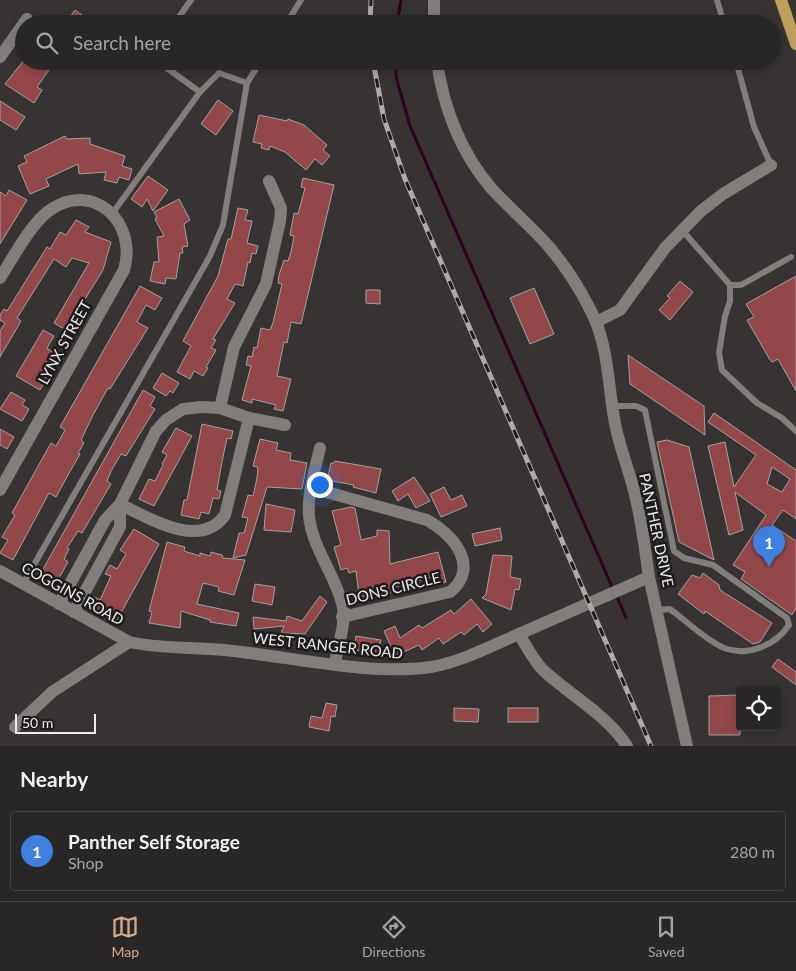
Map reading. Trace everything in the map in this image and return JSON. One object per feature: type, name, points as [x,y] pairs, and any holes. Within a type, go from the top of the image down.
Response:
[{"type":"main road","points":[[781,0],[796,44]]},
{"type":"street","points":[[434,0],[434,15]]},
{"type":"street","points":[[0,57],[15,35]]},
{"type":"street","name":"PANTHER DRIVE","points":[[439,70],[445,100],[454,128],[472,162],[491,188],[560,261],[582,295],[596,322],[604,351],[612,406],[635,496],[649,577],[658,610],[687,746]]},
{"type":"street","points":[[596,322],[620,310],[665,248],[681,230],[723,194],[771,165]]},
{"type":"street","points":[[220,408],[234,347],[266,284],[280,221],[281,208],[269,181]]},
{"type":"street","points":[[0,278],[41,218],[49,210],[69,202],[82,201],[109,212]]},
{"type":"street","name":"LYNX STREET","points":[[0,490],[124,270],[128,248],[126,238],[122,227],[109,212]]},
{"type":"street","points":[[59,604],[105,520],[120,504],[156,431],[166,420],[183,409],[202,407],[220,408],[249,418],[285,425]]},
{"type":"street","points":[[120,504],[161,523],[185,530],[197,533],[211,530],[219,524],[225,515],[249,418]]},
{"type":"street","points":[[320,448],[312,488],[309,518],[315,540],[343,604],[335,664]]},
{"type":"street","name":"DONS CIRCLE","points":[[312,488],[427,520],[442,528],[461,552],[463,570],[459,585],[450,592],[342,617]]},
{"type":"street","points":[[74,612],[120,527],[120,504]]},
{"type":"street","name":"COGGINS ROAD","points":[[0,571],[129,642]]},
{"type":"street","name":"WEST RANGER ROAD","points":[[129,642],[150,647],[222,650],[380,669],[434,666],[466,657],[649,577]]},
{"type":"street","points":[[520,634],[534,659],[544,670],[592,708],[628,746]]},
{"type":"street","points":[[15,727],[52,692],[129,642]]},
{"type":"lane","points":[[180,15],[191,0]]},
{"type":"lane","points":[[292,15],[301,0]]},
{"type":"lane","points":[[717,0],[721,15]]},
{"type":"lane","points":[[169,70],[200,92]]},
{"type":"lane","points":[[23,584],[210,256],[223,225],[248,83],[256,70]]},
{"type":"lane","points":[[738,70],[754,127],[771,165]]},
{"type":"lane","points":[[109,212],[200,92],[219,72],[248,83]]},
{"type":"lane","points":[[681,230],[730,285],[730,301],[725,316],[719,353],[722,370],[757,403],[782,418],[796,432]]},
{"type":"lane","points":[[730,285],[741,285],[790,257]]},
{"type":"lane","points":[[612,406],[636,406],[645,410],[674,551],[684,558],[713,565],[787,618],[789,625],[785,632],[764,648],[740,650],[724,648],[670,609],[658,610]]},
{"type":"building","points":[[75,10],[82,15],[71,15]]},
{"type":"building","points":[[16,70],[49,70],[37,87],[42,90],[34,103],[5,84]]},
{"type":"building","points":[[218,100],[233,111],[216,135],[201,124]]},
{"type":"building","points":[[0,101],[25,117],[16,130],[0,120]]},
{"type":"building","points":[[259,115],[287,121],[288,119],[304,125],[327,145],[323,150],[330,156],[322,165],[315,159],[306,170],[285,152],[270,146],[269,150],[261,148],[262,144],[253,142]]},
{"type":"building","points":[[65,136],[67,139],[90,138],[90,144],[125,156],[122,166],[132,169],[129,180],[119,177],[117,183],[104,180],[106,172],[79,174],[78,164],[46,179],[49,186],[30,194],[18,166],[27,162],[24,156]]},
{"type":"building","points":[[148,176],[168,190],[153,211],[147,199],[142,207],[131,199]]},
{"type":"building","points":[[303,178],[334,185],[301,324],[291,322],[287,343],[284,342],[277,376],[291,379],[283,411],[274,409],[276,405],[252,399],[252,403],[242,400],[251,366],[246,365],[248,356],[252,357],[254,347],[257,348],[261,328],[270,330],[273,323],[282,284],[278,283],[279,275],[284,260],[288,261],[291,252],[294,236],[290,235],[294,213],[298,214],[305,188],[301,187]]},
{"type":"building","points":[[9,190],[27,200],[0,244],[0,192],[6,196]]},
{"type":"building","points":[[179,199],[190,220],[184,224],[188,246],[182,247],[183,253],[180,253],[176,279],[166,278],[165,284],[150,281],[154,262],[159,262],[157,237],[164,236],[155,219],[157,218],[154,212]]},
{"type":"building","points":[[238,208],[248,210],[245,220],[252,221],[247,243],[258,246],[256,254],[252,253],[250,263],[248,262],[243,286],[235,284],[227,299],[235,303],[213,339],[216,340],[211,348],[216,350],[206,367],[208,368],[203,376],[194,371],[190,379],[177,372],[191,346],[183,341],[218,276],[228,239],[231,239]]},
{"type":"building","points":[[76,220],[89,227],[85,232],[111,242],[103,270],[66,330],[54,323],[89,263],[72,258],[66,267],[54,259],[17,318],[21,321],[0,357],[0,331],[5,323],[0,320],[0,315],[4,309],[7,311],[47,247],[50,249],[60,232],[66,235]]},
{"type":"building","points":[[796,276],[796,391],[778,359],[772,362],[770,360],[747,320],[754,317],[746,304]]},
{"type":"building","points":[[680,281],[693,292],[670,320],[659,310],[670,298],[667,296]]},
{"type":"building","points":[[140,286],[162,298],[155,310],[146,305],[137,322],[148,328],[110,389],[108,388],[93,415],[81,440],[84,443],[78,453],[80,454],[56,497],[49,493],[13,560],[0,553],[8,540],[2,537],[15,515],[12,513],[51,443],[56,446],[65,430],[60,427]]},
{"type":"building","points":[[534,288],[554,334],[530,344],[510,298]]},
{"type":"building","points":[[366,290],[380,290],[380,304],[366,303]]},
{"type":"building","points":[[43,330],[54,336],[47,348],[55,354],[42,375],[47,378],[40,390],[16,376]]},
{"type":"building","points":[[628,355],[704,406],[705,435],[630,384]]},
{"type":"building","points":[[162,373],[179,383],[173,393],[170,391],[166,396],[153,388]]},
{"type":"building","points":[[143,390],[155,397],[150,406],[155,409],[126,456],[121,454],[107,481],[111,484],[82,533],[78,531],[67,548],[69,549],[64,559],[68,562],[58,580],[42,571]]},
{"type":"building","points":[[11,392],[25,400],[22,405],[29,409],[22,421],[0,409]]},
{"type":"building","points":[[714,413],[796,470],[796,519],[783,510],[772,525],[796,541],[796,608],[792,615],[741,579],[745,572],[733,565],[766,515],[735,492],[743,530],[729,535],[708,446],[725,442],[734,487],[756,455],[708,422]],"holes":[[[772,467],[790,479],[782,492],[767,484]]]},
{"type":"building","points":[[202,424],[233,431],[231,439],[227,438],[222,462],[217,490],[221,491],[219,499],[213,498],[209,514],[201,512],[199,519],[181,515],[184,500],[187,500]]},
{"type":"building","points":[[176,428],[192,436],[154,506],[139,499],[149,479],[155,481],[167,455],[162,452]]},
{"type":"building","points":[[0,429],[14,437],[7,449],[0,445]]},
{"type":"building","points":[[260,439],[278,443],[276,450],[291,453],[290,460],[307,463],[302,489],[267,487],[246,555],[233,558],[239,533],[244,533],[248,518],[242,517],[248,495],[253,496],[258,467],[253,466]]},
{"type":"building","points":[[667,440],[689,447],[714,560],[679,542],[657,442]]},
{"type":"building","points":[[335,461],[381,469],[376,493],[353,487],[354,485],[327,480],[331,463]]},
{"type":"building","points":[[414,477],[430,501],[416,508],[408,494],[398,501],[392,491]]},
{"type":"building","points":[[444,487],[451,500],[462,495],[467,506],[441,517],[430,494]]},
{"type":"building","points":[[266,504],[295,510],[291,532],[264,530]]},
{"type":"building","points":[[351,507],[355,508],[361,540],[377,536],[377,530],[389,531],[390,564],[438,552],[446,582],[435,585],[433,577],[395,587],[396,591],[365,599],[364,596],[359,596],[356,571],[349,573],[347,568],[341,570],[334,547],[341,545],[332,511]]},
{"type":"building","points":[[500,528],[502,540],[475,546],[472,534]]},
{"type":"building","points":[[134,529],[159,544],[117,620],[89,605],[93,596],[100,600],[111,576],[105,574],[110,565],[117,569],[126,554],[120,550]]},
{"type":"building","points":[[167,542],[185,547],[184,551],[200,556],[200,553],[210,556],[211,552],[222,555],[223,558],[245,560],[234,595],[218,591],[219,587],[203,583],[197,604],[239,613],[236,626],[210,622],[210,620],[181,611],[180,628],[149,623],[152,612],[149,611]]},
{"type":"building","points":[[493,555],[512,556],[510,577],[521,579],[519,590],[515,589],[511,610],[482,598],[486,594]]},
{"type":"building","points":[[703,573],[719,585],[720,590],[772,623],[760,642],[753,644],[705,611],[704,614],[678,594],[692,575],[700,578]]},
{"type":"building","points":[[255,584],[275,587],[272,605],[252,601]]},
{"type":"building","points":[[320,596],[327,602],[305,634],[281,633],[284,626],[254,629],[253,617],[286,621],[287,616],[302,621]]},
{"type":"building","points":[[471,599],[492,624],[483,632],[477,624],[464,635],[461,632],[443,644],[439,638],[422,650],[419,645],[395,656],[384,631],[395,626],[400,638],[419,625],[422,628],[451,610],[454,614]]},
{"type":"building","points":[[356,636],[381,640],[378,654],[354,650]]},
{"type":"building","points":[[778,659],[796,672],[796,685],[772,667]]},
{"type":"building","points":[[736,695],[736,731],[740,731],[740,735],[709,735],[709,696]]},
{"type":"building","points":[[326,703],[337,705],[335,717],[331,716],[329,731],[309,727],[311,716],[322,718]]},
{"type":"building","points":[[454,708],[479,709],[478,722],[454,721]]},
{"type":"building","points":[[508,708],[538,708],[538,722],[508,722]]},
{"type":"waterway","points":[[398,15],[401,0]]},
{"type":"waterway","points":[[396,70],[396,77],[410,126],[613,589]]},
{"type":"waterway","points":[[616,594],[626,618]]},
{"type":"railway","points":[[370,15],[371,0]]},
{"type":"railway","points":[[375,70],[384,119],[405,179],[651,746]]},
{"type":"place","name":"Panther Self Storage","points":[[769,567]]}]
